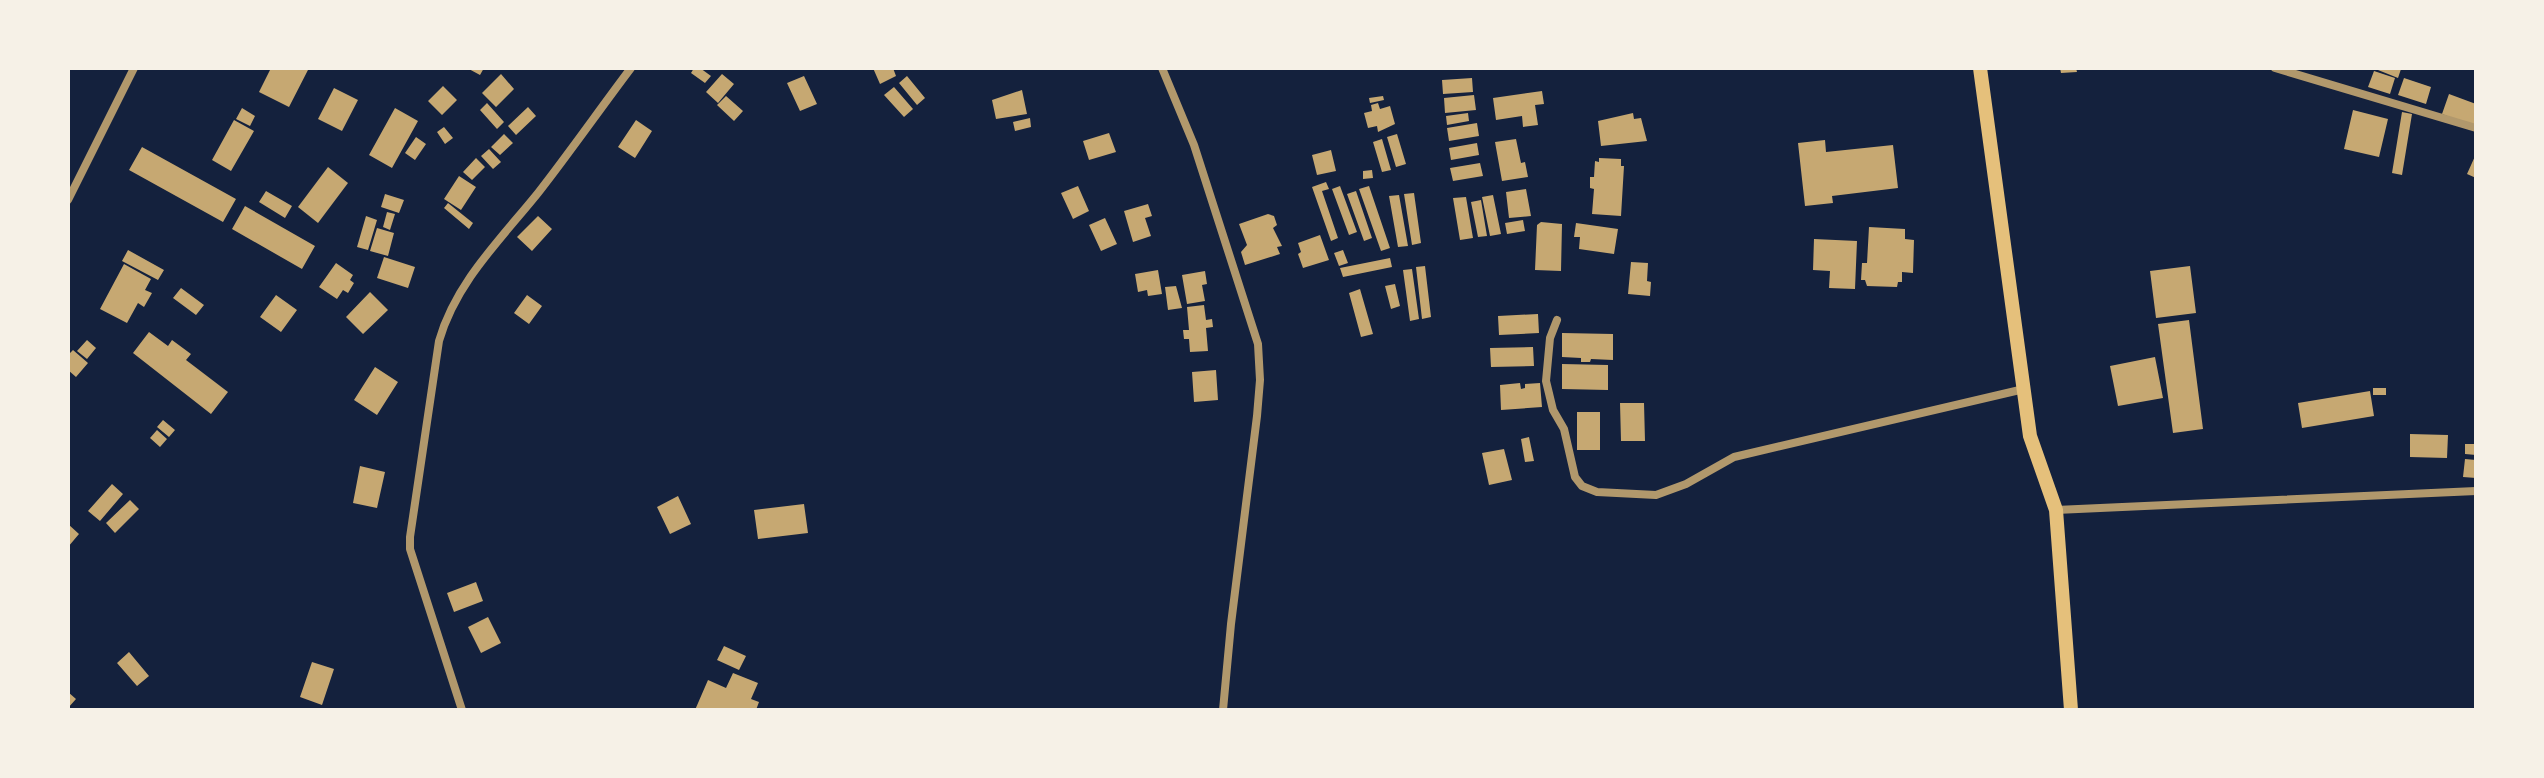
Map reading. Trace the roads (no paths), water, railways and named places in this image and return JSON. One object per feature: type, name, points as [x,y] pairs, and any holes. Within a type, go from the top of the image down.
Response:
[{"type":"highway","points":[[1980,68],[2030,436],[2056,510],[2071,710]]},
{"type":"street","points":[[68,200],[134,68]]},
{"type":"street","points":[[462,710],[410,549],[444,322],[479,263],[539,192],[631,68]]},
{"type":"street","points":[[1162,68],[1194,145],[1258,344],[1260,380],[1257,416],[1223,710]]},
{"type":"street","points":[[2275,68],[2476,128]]},
{"type":"street","points":[[1557,320],[1550,338],[1546,381],[1553,410],[1564,429],[1575,477],[1582,486],[1597,492],[1656,495],[1686,484],[1734,457],[2024,389]]},
{"type":"street","points":[[2056,510],[2476,491]]}]
